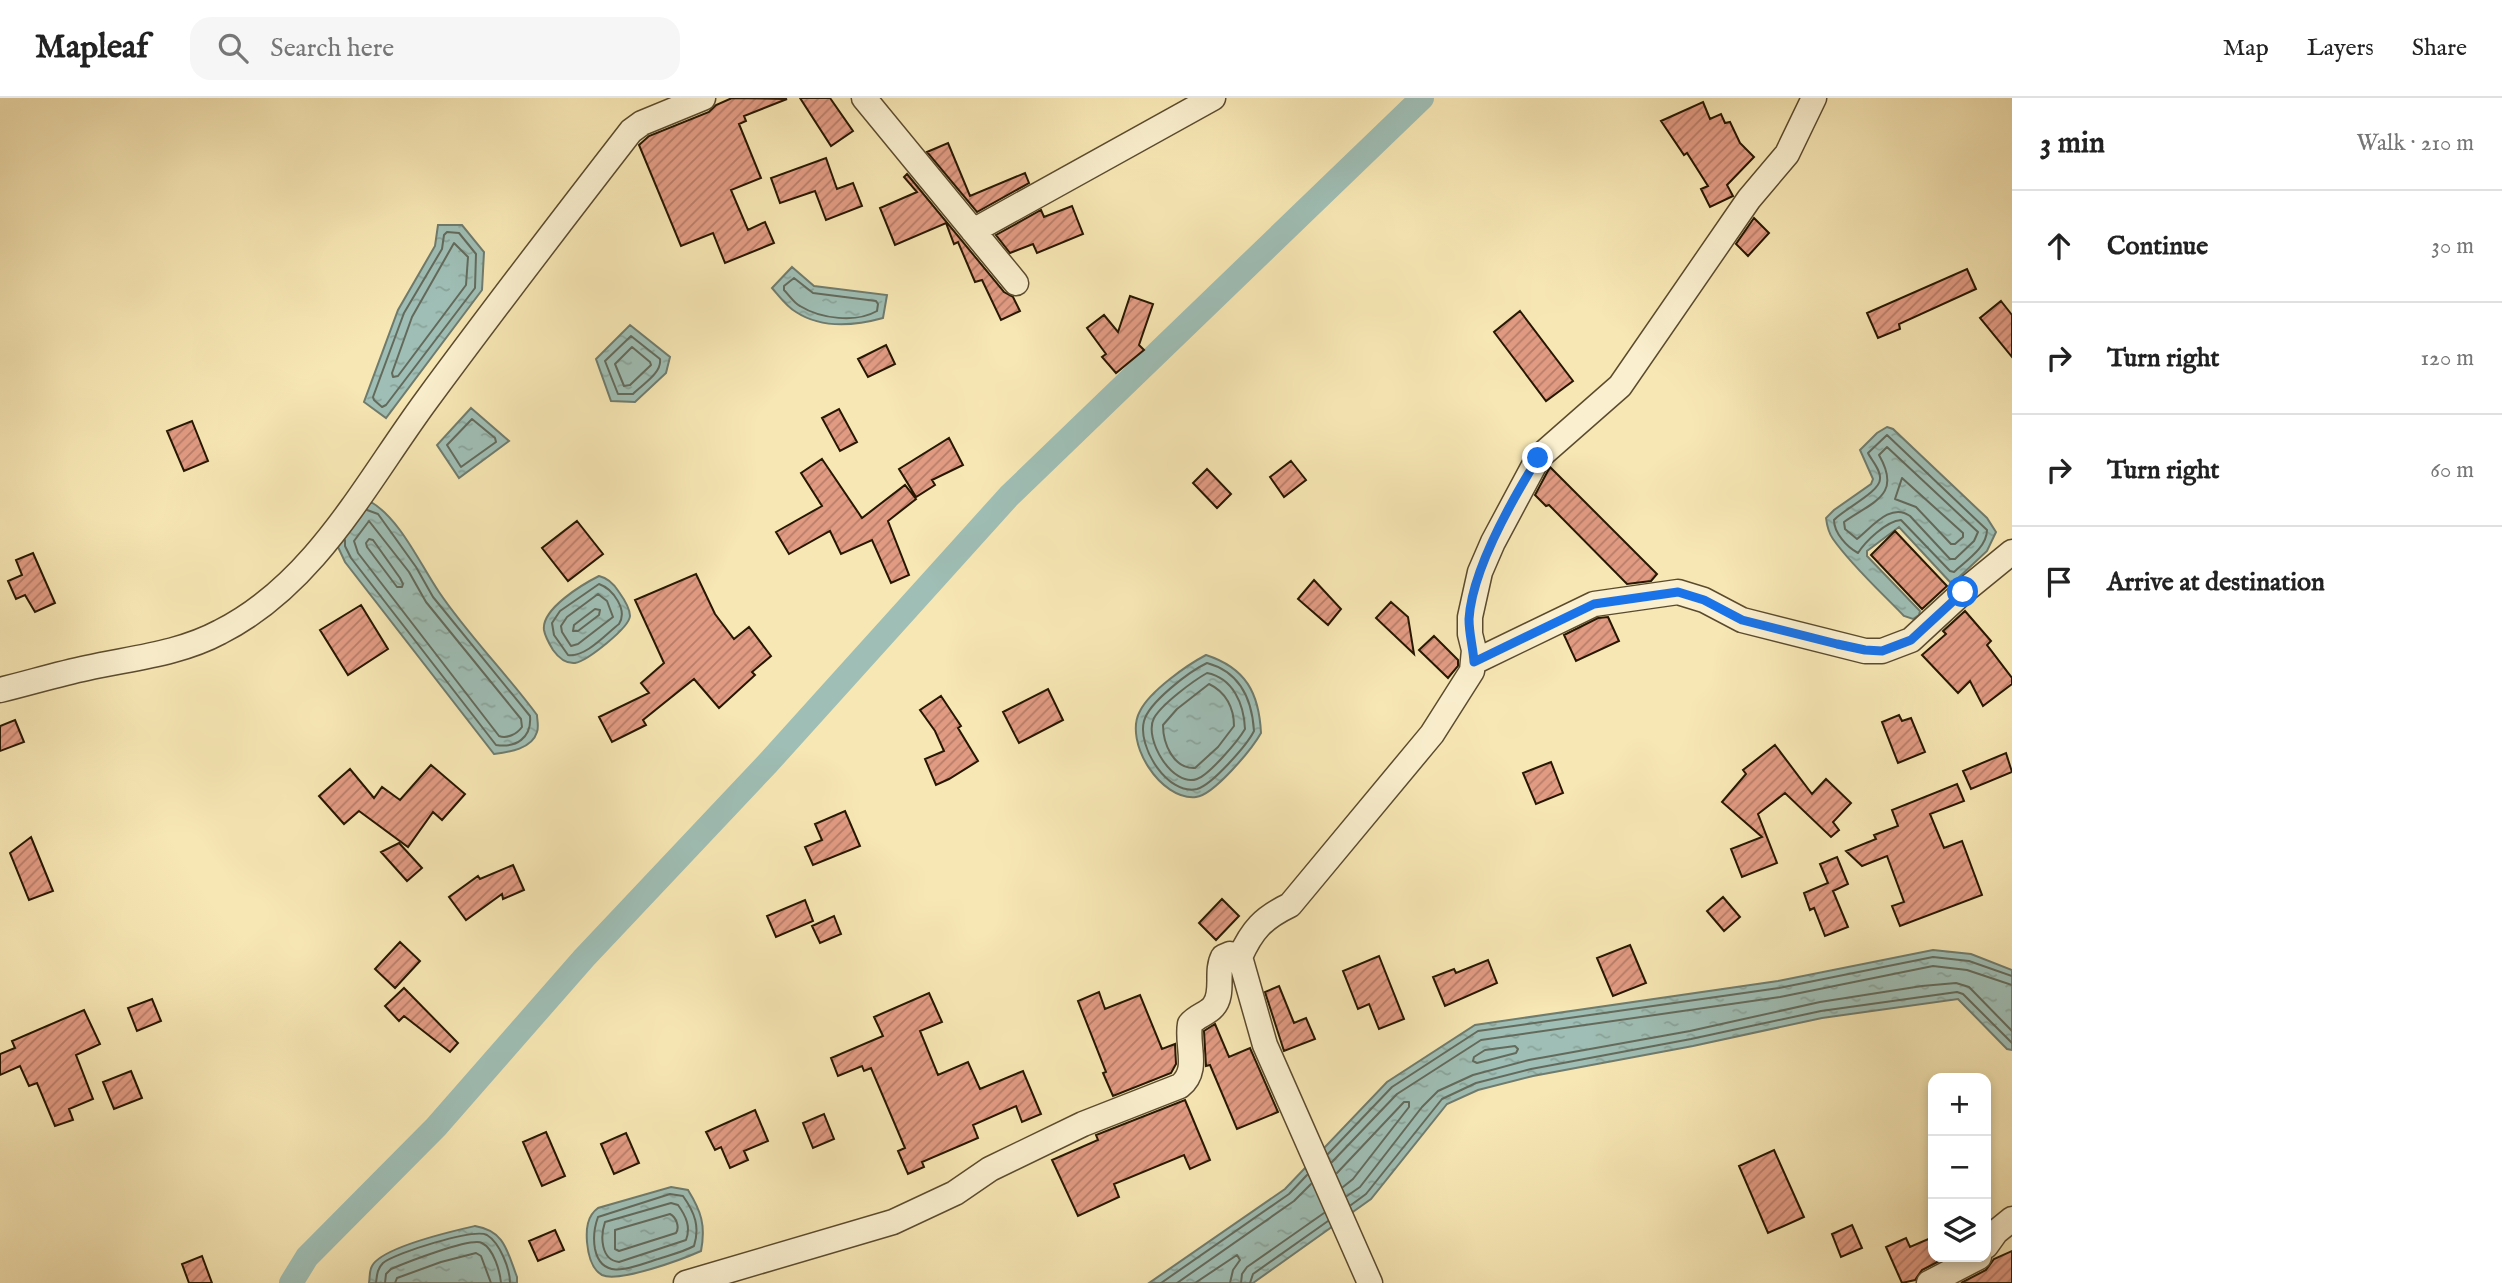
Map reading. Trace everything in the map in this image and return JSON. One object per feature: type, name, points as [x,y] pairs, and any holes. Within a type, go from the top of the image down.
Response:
[{"type":"street","points":[[0,690],[197,643],[244,619],[275,597],[307,565],[508,290],[631,131],[642,123],[703,98]]},
{"type":"street","points":[[864,98],[1016,283]]},
{"type":"street","points":[[974,231],[1213,98]]},
{"type":"street","points":[[1370,1283],[1265,1045],[1240,957],[1249,938],[1264,919],[1290,905],[1432,734],[1472,671],[1474,662],[1469,617],[1480,572],[1493,541],[1538,458],[1620,386],[1749,199],[1787,154],[1814,98]]},
{"type":"street","points":[[1474,662],[1594,604],[1678,592],[1704,600],[1742,620],[1856,649],[1882,651],[1911,640],[2012,552]]},
{"type":"street","points":[[685,1283],[894,1222],[955,1193],[990,1169],[1083,1124],[1180,1086],[1188,1080],[1191,1073],[1190,1024],[1212,1009],[1218,998],[1219,964],[1223,957],[1230,954],[1240,957]]},
{"type":"street","points":[[1991,1238],[2012,1219]]},
{"type":"street","points":[[1929,1283],[1969,1262]]},
{"type":"water","points":[[438,225],[462,225],[484,252],[482,290],[386,418],[364,402],[398,310],[435,246]]},
{"type":"water","points":[[792,267],[814,286],[887,295],[883,318],[838,324],[816,321],[796,312],[772,288]]},
{"type":"water","points":[[630,325],[670,357],[666,373],[635,402],[611,401],[596,359]]},
{"type":"water","points":[[471,408],[509,441],[459,478],[437,445]]},
{"type":"water","points":[[1887,427],[1893,429],[1987,518],[1996,532],[1987,551],[1956,580],[1950,582],[1899,527],[1867,551],[1867,556],[1920,611],[1913,619],[1904,616],[1849,559],[1831,536],[1826,521],[1834,510],[1871,484],[1873,479],[1860,450]]},
{"type":"water","points":[[371,502],[391,519],[450,608],[537,715],[537,732],[525,746],[494,754],[345,562],[338,547],[338,536]]},
{"type":"water","points":[[599,576],[615,586],[630,616],[623,628],[597,650],[581,661],[568,662],[552,648],[544,630],[545,622],[564,598]]},
{"type":"water","points":[[1206,655],[1231,667],[1248,684],[1257,706],[1261,733],[1222,780],[1204,794],[1196,797],[1183,796],[1170,790],[1148,767],[1141,753],[1136,724],[1145,703],[1160,687]]},
{"type":"water","points":[[1933,950],[1971,954],[2012,970],[2012,1050],[2007,1049],[1958,999],[1822,1018],[1533,1076],[1478,1090],[1447,1104],[1371,1199],[1253,1283],[1149,1283],[1285,1189],[1387,1082],[1475,1025],[1778,981]]},
{"type":"water","points":[[671,1187],[688,1190],[696,1205],[703,1226],[701,1251],[622,1276],[610,1277],[598,1272],[591,1260],[587,1242],[588,1223],[594,1211]]},
{"type":"water","points":[[475,1226],[499,1237],[507,1251],[517,1283],[369,1283],[372,1266],[389,1252]]},
{"type":"building","points":[[732,98],[787,99],[744,116],[746,121],[739,124],[761,178],[731,190],[748,230],[765,222],[774,243],[725,263],[713,233],[681,246],[639,145],[649,136],[709,112],[716,105]]},
{"type":"building","points":[[800,98],[830,98],[853,131],[831,146]]},
{"type":"building","points":[[1703,102],[1710,119],[1721,114],[1725,123],[1730,122],[1740,143],[1754,157],[1727,185],[1733,196],[1710,207],[1701,189],[1708,186],[1687,153],[1684,155],[1661,121]]},
{"type":"building","points":[[948,143],[970,196],[1025,173],[1029,183],[977,212],[927,152]]},
{"type":"building","points":[[826,158],[837,189],[853,183],[862,206],[826,220],[815,191],[780,203],[771,178]]},
{"type":"building","points":[[907,174],[1004,292],[1013,297],[1020,311],[1001,320],[982,280],[975,282],[958,242],[954,244],[946,223],[895,245],[880,208],[917,192],[904,177]]},
{"type":"building","points":[[1072,206],[1083,234],[1037,253],[1033,244],[1010,253],[996,235],[1041,210],[1044,217]]},
{"type":"building","points":[[1754,218],[1769,233],[1748,256],[1736,244]]},
{"type":"building","points":[[1967,269],[1976,289],[1899,324],[1900,329],[1878,338],[1867,313]]},
{"type":"building","points":[[1130,296],[1153,304],[1139,345],[1144,350],[1116,373],[1102,357],[1106,354],[1087,328],[1104,315],[1118,332]]},
{"type":"building","points":[[2001,301],[2012,315],[2012,357],[1980,318]]},
{"type":"building","points":[[1520,311],[1573,381],[1546,401],[1494,332]]},
{"type":"building","points":[[886,345],[895,364],[868,377],[858,359]]},
{"type":"building","points":[[839,409],[857,442],[840,451],[822,418]]},
{"type":"building","points":[[192,421],[208,461],[184,471],[167,431]]},
{"type":"building","points":[[949,438],[963,465],[932,480],[935,485],[916,497],[899,469]]},
{"type":"building","points":[[822,459],[862,518],[905,485],[916,499],[888,521],[909,575],[891,583],[872,540],[841,554],[830,531],[789,554],[776,532],[822,506],[801,473]]},
{"type":"building","points":[[1291,461],[1306,480],[1284,497],[1270,477]]},
{"type":"building","points":[[1550,467],[1657,574],[1651,581],[1627,584],[1549,505],[1546,506],[1535,495]]},
{"type":"building","points":[[1207,469],[1231,494],[1217,508],[1193,483]]},
{"type":"building","points":[[577,521],[603,554],[568,581],[542,548]]},
{"type":"building","points":[[1895,531],[1947,586],[1922,609],[1871,555]]},
{"type":"building","points":[[33,553],[55,603],[35,612],[25,595],[16,599],[8,581],[22,575],[16,560]]},
{"type":"building","points":[[696,574],[715,614],[734,639],[749,627],[771,656],[752,672],[755,675],[719,708],[694,679],[643,720],[646,725],[612,742],[599,717],[649,693],[641,683],[664,663],[635,600]]},
{"type":"building","points":[[1314,580],[1341,609],[1328,625],[1298,599]]},
{"type":"building","points":[[1391,602],[1408,617],[1414,654],[1376,618]]},
{"type":"building","points":[[361,605],[388,649],[348,675],[320,630]]},
{"type":"building","points":[[1965,611],[1991,641],[1987,645],[2012,678],[2012,684],[1983,706],[1970,681],[1958,693],[1922,655],[1946,634],[1943,631]]},
{"type":"building","points":[[1608,617],[1619,641],[1576,661],[1564,635],[1598,618]]},
{"type":"building","points":[[1434,636],[1458,660],[1458,666],[1448,678],[1419,650]]},
{"type":"building","points":[[1048,689],[1063,720],[1019,743],[1003,712]]},
{"type":"building","points":[[941,696],[961,726],[958,728],[978,761],[936,785],[925,759],[944,751],[935,731],[920,710]]},
{"type":"building","points":[[1899,715],[1902,721],[1911,718],[1925,752],[1898,763],[1882,722]]},
{"type":"building","points":[[15,720],[24,742],[0,751],[0,726]]},
{"type":"building","points":[[1775,745],[1812,794],[1826,779],[1851,803],[1833,822],[1839,830],[1831,837],[1785,793],[1758,814],[1777,863],[1742,877],[1731,849],[1762,837],[1722,802],[1746,774],[1743,770]]},
{"type":"building","points":[[2006,753],[2012,772],[1971,789],[1963,771]]},
{"type":"building","points":[[1551,762],[1563,793],[1536,804],[1523,773]]},
{"type":"building","points":[[431,765],[465,794],[442,820],[433,812],[408,847],[359,811],[344,824],[319,796],[350,769],[374,798],[382,787],[400,800]]},
{"type":"building","points":[[1957,784],[1964,801],[1930,814],[1944,848],[1962,841],[1982,895],[1900,926],[1892,906],[1904,902],[1887,856],[1862,866],[1846,851],[1876,839],[1874,835],[1898,826],[1892,810]]},
{"type":"building","points":[[845,811],[860,846],[813,865],[805,847],[822,840],[815,824]]},
{"type":"building","points":[[31,837],[53,891],[29,900],[10,853]]},
{"type":"building","points":[[399,843],[422,868],[407,881],[381,852]]},
{"type":"building","points":[[1837,857],[1848,884],[1833,891],[1848,927],[1825,936],[1814,908],[1810,910],[1804,893],[1828,883],[1820,864]]},
{"type":"building","points":[[513,865],[524,890],[503,899],[502,894],[466,920],[449,897],[478,876],[480,879]]},
{"type":"building","points":[[1723,897],[1740,917],[1724,931],[1707,911]]},
{"type":"building","points":[[1222,899],[1239,916],[1216,940],[1199,923]]},
{"type":"building","points":[[805,900],[813,921],[776,937],[767,916]]},
{"type":"building","points":[[834,916],[841,934],[820,943],[812,926]]},
{"type":"building","points":[[400,942],[420,961],[395,988],[375,969]]},
{"type":"building","points":[[1630,945],[1646,983],[1613,996],[1597,958]]},
{"type":"building","points":[[1379,956],[1404,1019],[1379,1029],[1369,1004],[1358,1009],[1343,971]]},
{"type":"building","points":[[1488,960],[1497,983],[1445,1006],[1433,977],[1454,969],[1456,973]]},
{"type":"building","points":[[1279,986],[1294,1023],[1306,1018],[1315,1039],[1284,1051],[1265,992]]},
{"type":"building","points":[[404,988],[458,1043],[450,1052],[404,1016],[399,1021],[385,1006]]},
{"type":"building","points":[[1099,992],[1105,1009],[1140,995],[1162,1049],[1175,1044],[1176,1064],[1171,1073],[1113,1096],[1078,1001]]},
{"type":"building","points":[[929,993],[942,1022],[920,1031],[938,1075],[968,1062],[980,1089],[1023,1071],[1041,1114],[1022,1122],[1016,1106],[973,1125],[978,1138],[922,1162],[924,1167],[908,1174],[898,1151],[905,1148],[871,1068],[864,1071],[862,1066],[838,1076],[831,1058],[883,1036],[874,1017]]},
{"type":"building","points":[[152,999],[161,1021],[137,1031],[128,1008]]},
{"type":"building","points":[[84,1010],[100,1044],[76,1055],[93,1099],[69,1109],[73,1120],[55,1126],[37,1083],[29,1086],[20,1066],[0,1075],[0,1054],[15,1048],[12,1041]]},
{"type":"building","points":[[1215,1024],[1229,1057],[1250,1048],[1278,1112],[1237,1129],[1210,1065],[1206,1066],[1204,1031]]},
{"type":"building","points":[[131,1071],[142,1098],[114,1109],[103,1082]]},
{"type":"building","points":[[1185,1100],[1210,1160],[1190,1169],[1184,1155],[1114,1184],[1119,1197],[1078,1216],[1052,1160],[1098,1140],[1096,1135]]},
{"type":"building","points":[[755,1110],[768,1141],[744,1151],[748,1160],[730,1168],[721,1147],[715,1150],[706,1132]]},
{"type":"building","points":[[824,1114],[834,1139],[813,1148],[803,1123]]},
{"type":"building","points":[[546,1132],[565,1176],[542,1186],[523,1142]]},
{"type":"building","points":[[626,1133],[639,1163],[614,1174],[601,1144]]},
{"type":"building","points":[[1774,1150],[1804,1217],[1768,1233],[1739,1166]]},
{"type":"building","points":[[1852,1225],[1862,1248],[1841,1257],[1832,1234]]},
{"type":"building","points":[[555,1230],[564,1250],[538,1261],[529,1241]]},
{"type":"building","points":[[1906,1238],[1910,1247],[1928,1239],[1928,1262],[1937,1262],[1922,1270],[1915,1280],[1902,1283],[1886,1247]]},
{"type":"building","points":[[2012,1251],[2012,1283],[1961,1283],[1986,1270],[1994,1259]]},
{"type":"building","points":[[202,1256],[212,1283],[189,1283],[182,1264]]},
{"type":"waterway","points":[[291,1283],[307,1257],[436,1127],[584,958],[768,763],[1009,496],[1422,98]]},
{"type":"route","points":[[1538,458],[1493,541],[1480,572],[1469,617],[1474,662],[1594,604],[1678,592],[1704,600],[1742,620],[1837,644],[1882,651],[1911,640],[1963,592]]}]
